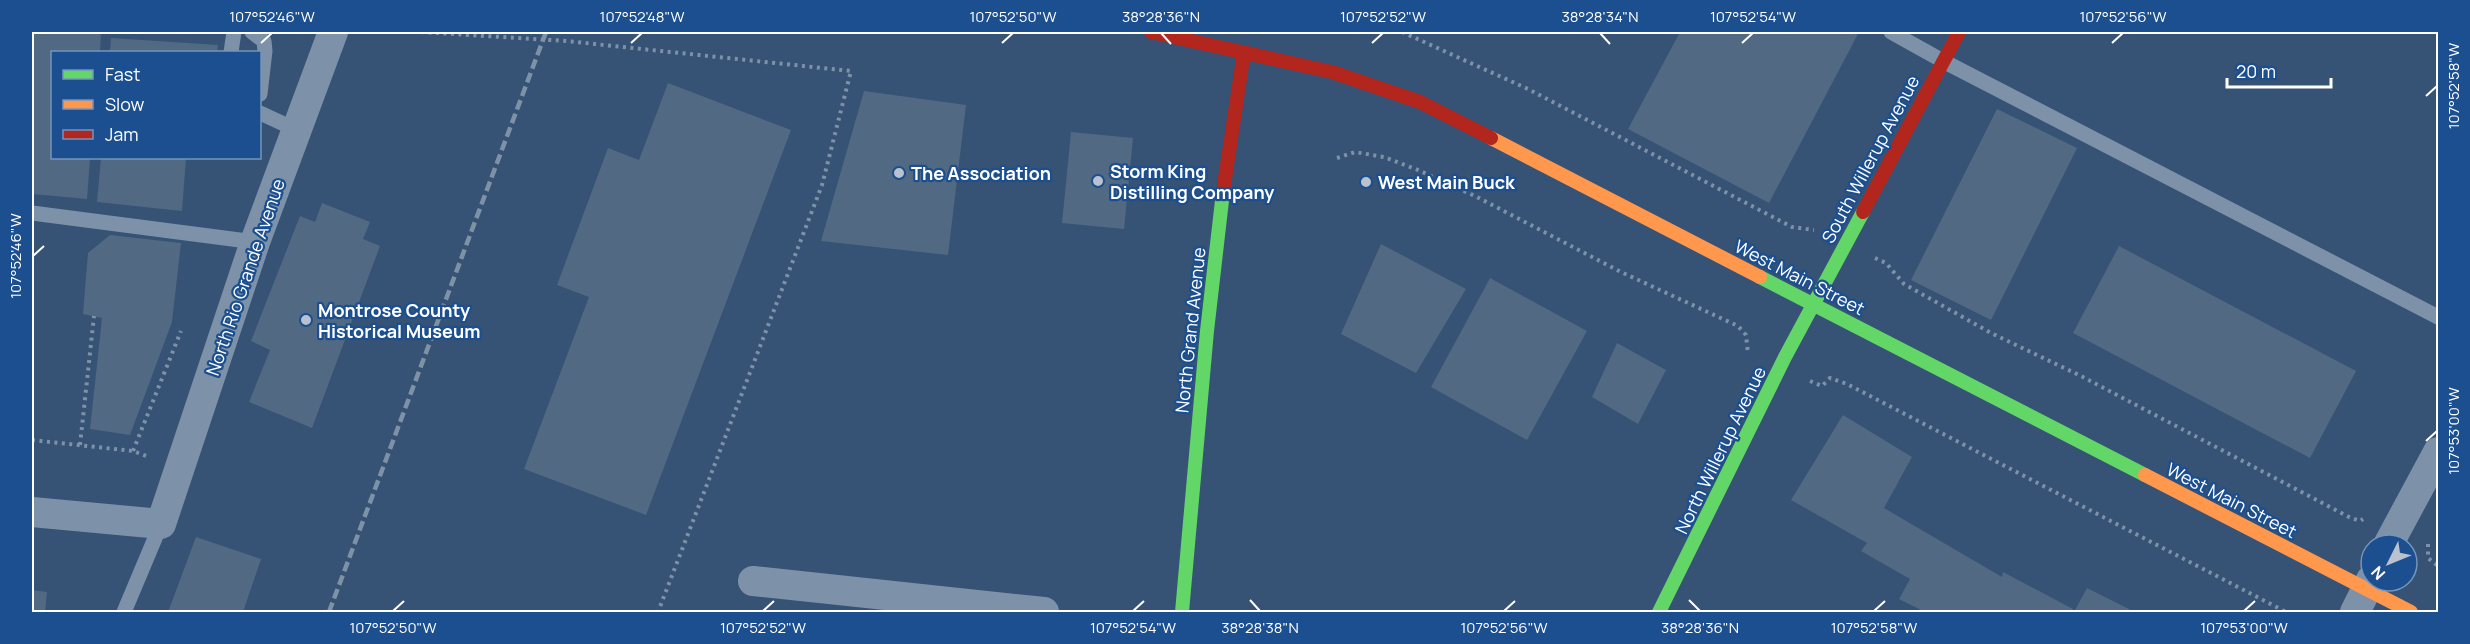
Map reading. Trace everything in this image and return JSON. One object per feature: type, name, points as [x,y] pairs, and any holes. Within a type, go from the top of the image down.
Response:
[{"type":"main road","name":"West Main Street","points":[[1151,32],[1245,42],[1420,102],[1777,287],[1815,304],[2364,594],[2411,612]]},
{"type":"main road","name":"South Willerup Avenue","points":[[1815,304],[1959,32]]},
{"type":"main road","name":"North Grand Avenue","points":[[1182,612],[1206,330],[1226,159],[1245,42]]},
{"type":"main road","name":"North Willerup Avenue","points":[[1659,612],[1785,357],[1815,304]]},
{"type":"street","name":"North Rio Grande Avenue","points":[[161,524],[255,242],[333,32]]},
{"type":"street","points":[[2395,533],[2439,452]]},
{"type":"street","points":[[32,512],[161,524]]},
{"type":"street","points":[[753,581],[1044,612]]},
{"type":"lane","points":[[231,51],[234,32]]},
{"type":"lane","points":[[252,32],[264,41],[261,85]]},
{"type":"lane","points":[[1891,32],[2439,317]]},
{"type":"lane","points":[[261,113],[297,129]]},
{"type":"lane","points":[[32,213],[255,242]]},
{"type":"lane","points":[[124,612],[161,524]]},
{"type":"path","points":[[421,32],[566,41],[851,71],[822,185],[658,612]]},
{"type":"path","points":[[1402,32],[1528,89],[1792,227],[1810,229],[1821,234]]},
{"type":"path","points":[[1864,253],[1886,263],[1904,284],[1991,333],[2081,376],[2349,517],[2360,521],[2367,517],[2373,508],[2393,533]]},
{"type":"path","points":[[80,445],[94,316]]},
{"type":"path","points":[[32,440],[133,451],[181,331]]},
{"type":"path","points":[[2419,538],[2429,539],[2426,551],[2428,558],[2439,566]]},
{"type":"building","points":[[32,32],[101,32],[100,51],[51,51],[51,159],[90,159],[87,199],[32,194]]},
{"type":"building","points":[[1680,32],[1859,32],[1769,203],[1628,129]]},
{"type":"building","points":[[111,38],[218,45],[217,51],[110,51]]},
{"type":"building","points":[[668,83],[791,130],[646,515],[524,469],[589,297],[557,285],[608,148],[639,160]]},
{"type":"building","name":"The Association","points":[[864,91],[966,105],[948,255],[821,241]]},
{"type":"building","points":[[1997,109],[2077,148],[1991,320],[1911,280]]},
{"type":"building","name":"Storm King Distilling Company","points":[[1071,132],[1133,138],[1124,229],[1062,223]]},
{"type":"building","points":[[101,159],[186,159],[182,211],[97,202]]},
{"type":"building","name":"Montrose County Historical Museum","points":[[322,203],[370,222],[363,239],[380,246],[312,428],[249,402],[270,350],[251,341],[300,216],[315,222]]},
{"type":"building","points":[[110,235],[181,243],[172,322],[130,435],[90,429],[102,318],[83,314],[88,253]]},
{"type":"building","points":[[1381,244],[1466,289],[1416,373],[1341,334]]},
{"type":"building","points":[[2119,246],[2356,371],[2310,458],[2073,333]]},
{"type":"building","points":[[1490,278],[1587,331],[1527,440],[1431,387]]},
{"type":"building","points":[[1617,343],[1666,370],[1638,424],[1592,397]]},
{"type":"building","points":[[1843,415],[1912,457],[1884,508],[2002,577],[2003,572],[2073,609],[2072,612],[1925,612],[1899,599],[1910,579],[1861,551],[1867,543],[1791,500]]},
{"type":"building","points":[[196,537],[261,559],[243,612],[168,612]]},
{"type":"building","points":[[2087,588],[2135,612],[2074,612]]},
{"type":"building","points":[[32,590],[47,592],[45,612],[32,612]]},
{"type":"railway","points":[[329,612],[546,32]]},
{"type":"traffic: fast","points":[[1182,612],[1207,331],[1223,192]]},
{"type":"traffic: fast","points":[[1659,612],[1785,357],[1863,212]]},
{"type":"traffic: fast","points":[[1760,277],[2145,475]]},
{"type":"traffic: slow","points":[[1491,138],[1760,277]]},
{"type":"traffic: slow","points":[[2145,475],[2411,612]]},
{"type":"traffic: jam","points":[[1151,32],[1332,72],[1420,102],[1491,138]]},
{"type":"traffic: jam","points":[[1863,212],[1959,32]]},
{"type":"traffic: jam","points":[[1223,192],[1244,52]]},
{"type":"place","name":"The Association","points":[[899,173]]},
{"type":"place","name":"Storm King Distilling Company","points":[[1098,181]]},
{"type":"place","name":"West Main Buck","points":[[1366,182]]},
{"type":"place","name":"Montrose County Historical Museum","points":[[306,320]]}]
